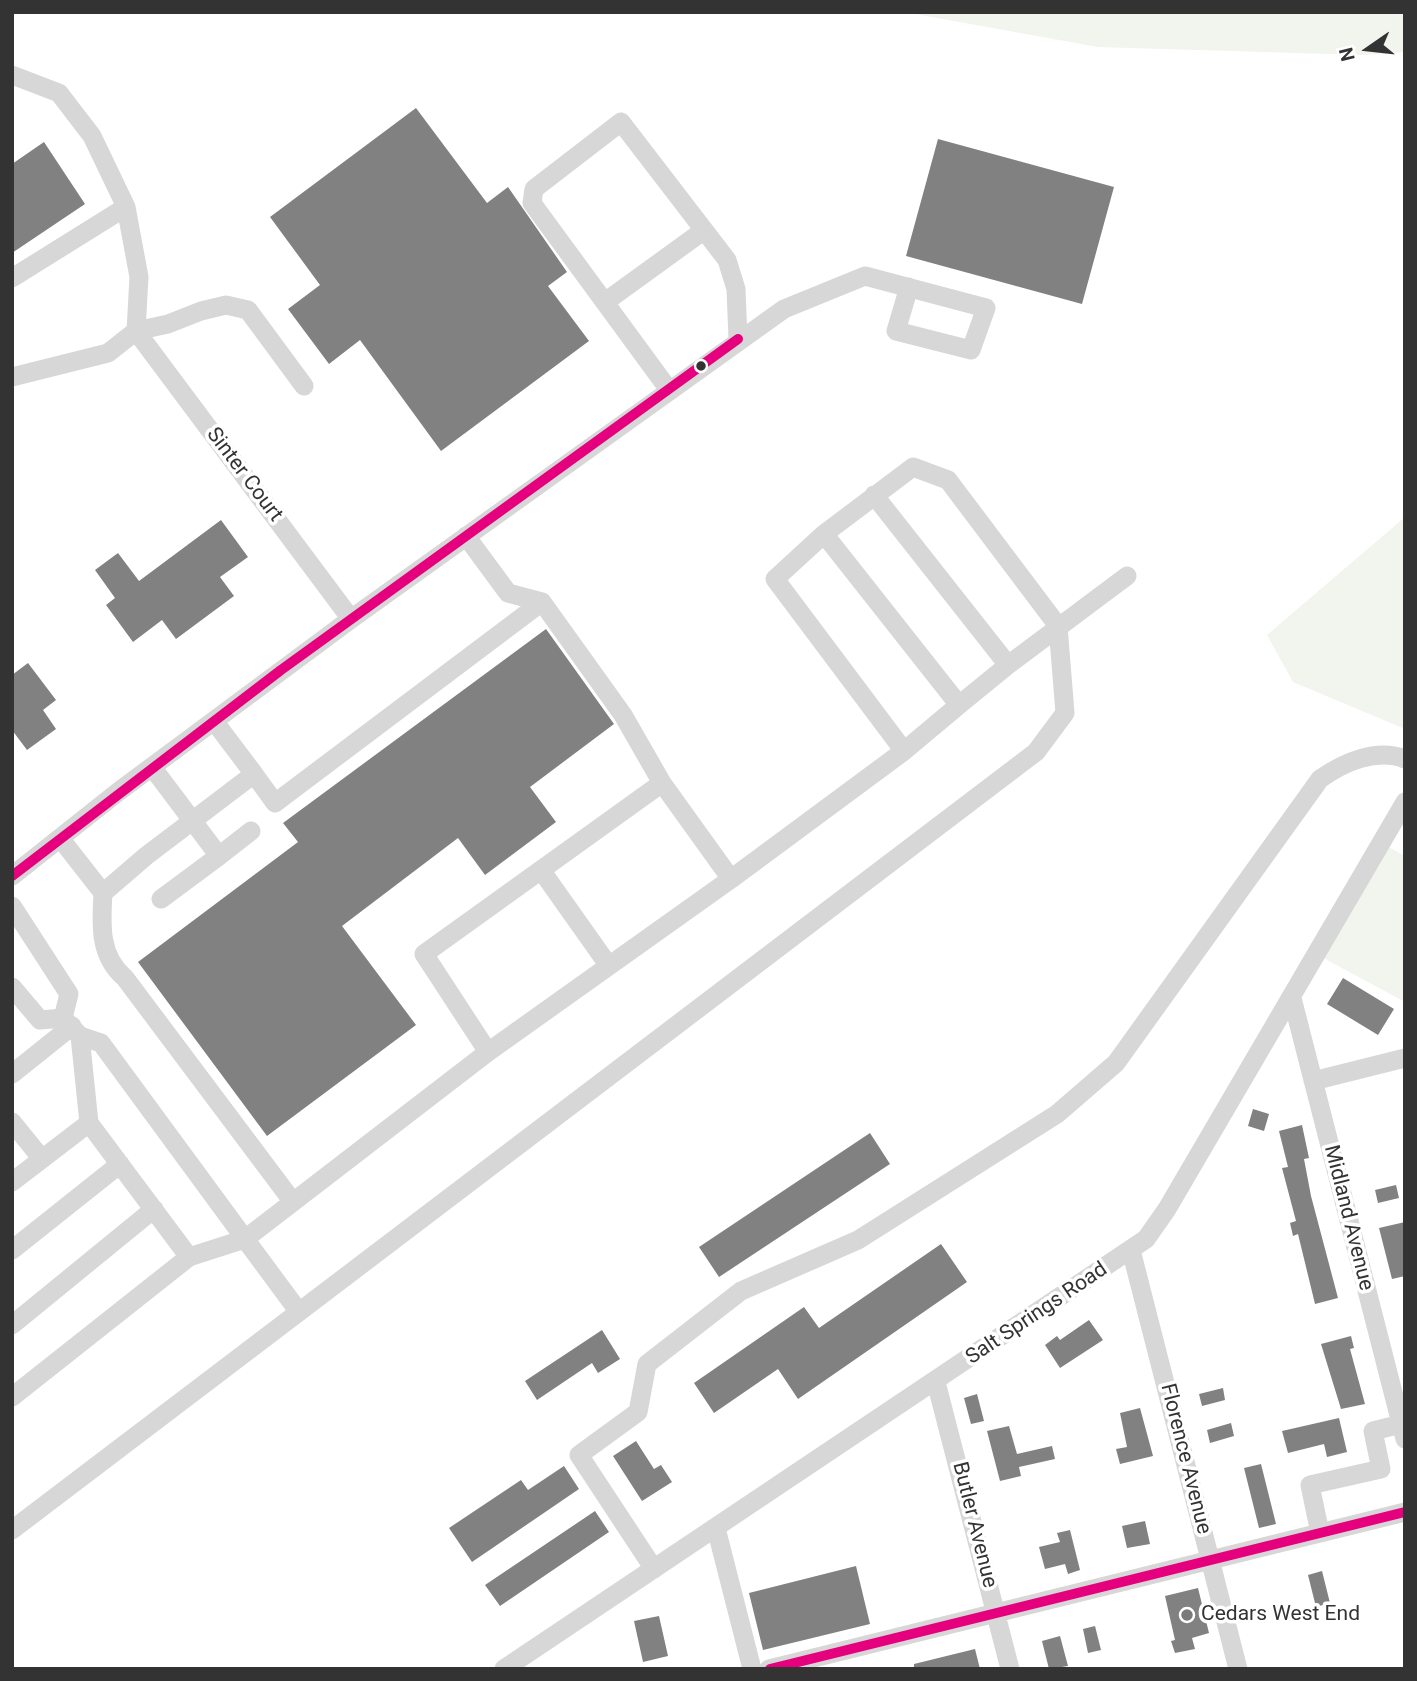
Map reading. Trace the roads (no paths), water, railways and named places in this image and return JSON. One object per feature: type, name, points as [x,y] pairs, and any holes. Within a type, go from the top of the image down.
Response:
[{"type":"street","points":[[12,75],[59,93],[92,136],[125,207],[139,277],[136,331]]},
{"type":"street","points":[[668,390],[532,202],[534,189],[621,122],[727,260],[733,279],[738,339]]},
{"type":"street","points":[[12,278],[125,207]]},
{"type":"street","points":[[606,302],[703,231]]},
{"type":"street","points":[[12,876],[152,767],[351,619],[738,339],[784,309],[865,276],[909,287],[986,308],[971,350],[896,331],[909,287]]},
{"type":"street","points":[[12,377],[108,353],[136,331],[226,305],[248,310],[304,386]]},
{"type":"street","name":"Sinter Court","points":[[136,331],[351,619]]},
{"type":"street","points":[[12,1530],[1036,752],[1065,713],[1058,626],[948,480],[913,467],[824,534],[775,579],[904,751]]},
{"type":"street","points":[[874,495],[1009,665]]},
{"type":"street","points":[[824,534],[959,705]]},
{"type":"street","points":[[466,536],[508,593],[542,602],[623,715],[662,783],[731,879]]},
{"type":"street","points":[[12,1397],[189,1256],[245,1239],[488,1052],[731,879],[904,751],[1058,626],[1126,576]]},
{"type":"street","points":[[214,721],[275,803],[542,602]]},
{"type":"street","points":[[654,1569],[579,1455],[638,1412],[647,1364],[741,1291],[858,1240],[1057,1114],[1116,1063],[1320,779],[1339,765],[1373,756],[1405,759]]},
{"type":"street","points":[[152,767],[219,856]]},
{"type":"street","points":[[103,893],[193,820],[254,775]]},
{"type":"street","points":[[488,1052],[425,954],[662,783]]},
{"type":"street","name":"Salt Springs Road","points":[[504,1669],[936,1382],[1131,1250],[1154,1230],[1405,802]]},
{"type":"street","points":[[161,899],[251,831]]},
{"type":"street","points":[[60,838],[103,893],[101,930],[111,967],[125,978],[293,1202]]},
{"type":"street","points":[[541,870],[609,966]]},
{"type":"street","points":[[12,906],[69,995],[89,1123],[189,1256]]},
{"type":"street","points":[[12,987],[40,1020],[72,1027],[102,1043],[299,1312]]},
{"type":"street","name":"Midland Avenue","points":[[1292,998],[1403,1432]]},
{"type":"street","points":[[12,1074],[72,1027]]},
{"type":"street","points":[[1313,1081],[1405,1058]]},
{"type":"street","points":[[12,1122],[42,1159]]},
{"type":"street","points":[[12,1182],[89,1123]]},
{"type":"street","points":[[12,1250],[120,1164]]},
{"type":"street","points":[[12,1325],[154,1209]]},
{"type":"street","name":"Florence Avenue","points":[[1131,1250],[1238,1669]]},
{"type":"street","name":"Butler Avenue","points":[[936,1382],[1010,1669]]},
{"type":"street","points":[[1320,1533],[1310,1485],[1381,1469],[1373,1431],[1403,1432]]},
{"type":"street","points":[[769,1669],[1405,1512]]},
{"type":"street","points":[[716,1528],[752,1669]]},
{"type":"place","name":"Cedars West End","points":[[1187,1615]]}]
